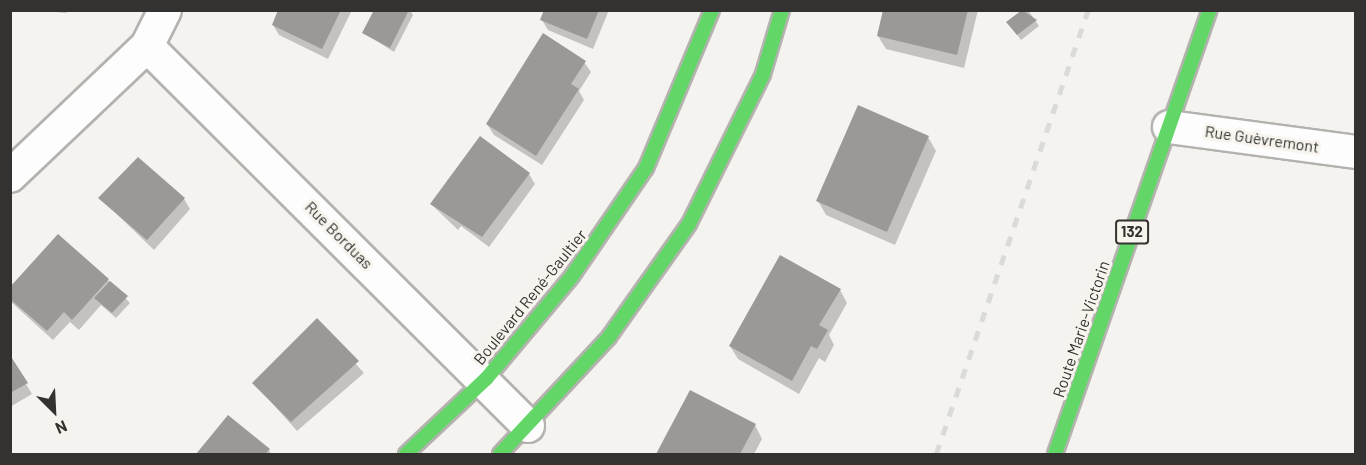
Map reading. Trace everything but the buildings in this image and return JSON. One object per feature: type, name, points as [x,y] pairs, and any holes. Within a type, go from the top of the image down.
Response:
[{"type":"street","points":[[10,176],[147,46],[165,10]]},
{"type":"street","name":"Boulevard René-Gaultier","points":[[406,454],[486,379],[572,276],[646,168],[712,10]]},
{"type":"street","points":[[500,454],[609,337],[689,224],[763,74],[782,10]]},
{"type":"street","name":"Route Marie-Victorin","points":[[1055,454],[1210,10]]},
{"type":"street","name":"Rue Borduas","points":[[147,46],[486,379],[528,426]]},
{"type":"street","name":"Rue Guèvremont","points":[[1169,127],[1356,152]]},
{"type":"railway","points":[[936,454],[1088,10]]},
{"type":"traffic: fast","points":[[406,454],[486,379],[572,276],[646,168],[712,10]]},
{"type":"traffic: fast","points":[[500,454],[609,337],[689,224],[763,74],[782,10]]},
{"type":"traffic: fast","points":[[1055,454],[1210,10]]}]
